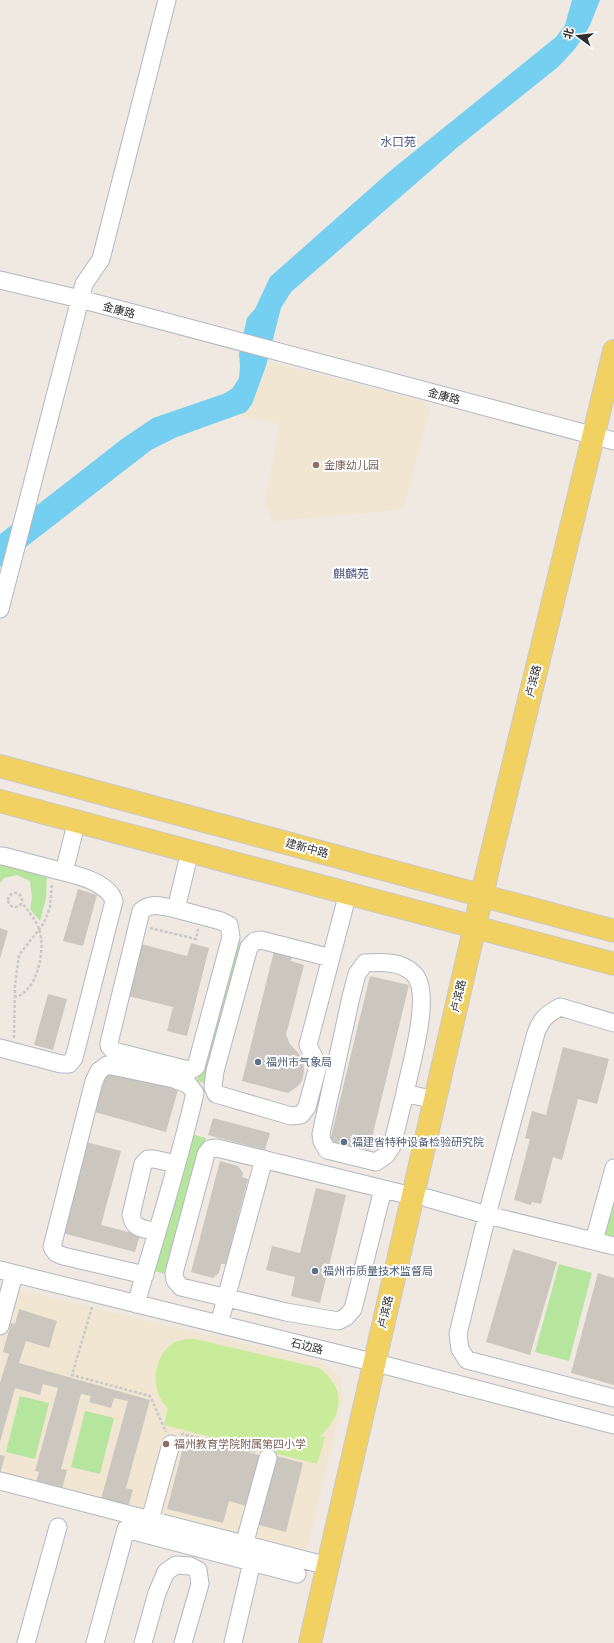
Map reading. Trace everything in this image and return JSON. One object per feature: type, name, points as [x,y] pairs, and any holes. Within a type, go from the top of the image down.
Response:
[{"type":"main road","name":"卢滨路","points":[[310,1643],[328,1566],[381,1364],[419,1197],[434,1100],[481,929],[605,439],[614,351]]},
{"type":"main road","points":[[605,439],[614,410]]},
{"type":"main road","name":"建新中路","points":[[0,766],[614,931]]},
{"type":"main road","points":[[0,801],[78,820],[614,964]]},
{"type":"main road","points":[[419,1197],[481,929]]},
{"type":"main road","points":[[326,1643],[381,1364]]},
{"type":"street","points":[[0,609],[84,284],[100,259],[167,0]]},
{"type":"street","name":"金康路","points":[[0,280],[80,299],[605,439]]},
{"type":"street","points":[[58,870],[78,820]]},
{"type":"street","points":[[176,909],[190,851]]},
{"type":"street","points":[[0,856],[78,875],[112,893],[114,901],[74,1058],[69,1064],[62,1064],[8,1050]]},
{"type":"street","points":[[331,958],[261,940],[255,941],[249,947],[216,1071],[213,1086],[216,1094],[291,1116],[301,1115],[307,1107],[318,1066],[308,1045],[331,958],[348,893]]},
{"type":"street","points":[[152,904],[176,909],[221,921],[229,925],[232,937],[196,1067],[191,1070],[114,1051],[109,1046],[141,911],[147,905],[152,904]]},
{"type":"street","points":[[380,962],[405,967],[415,974],[420,985],[422,1003],[420,1021],[405,1093],[392,1146],[386,1155],[376,1162],[327,1150],[322,1141],[321,1134],[351,997],[357,974],[365,963],[380,962]]},
{"type":"street","points":[[614,1023],[560,1007],[549,1013],[540,1021],[487,1215],[458,1334],[460,1349],[468,1360],[614,1398]]},
{"type":"street","points":[[136,1304],[145,1275],[195,1093],[189,1085],[174,1079],[107,1065],[99,1071],[94,1081],[52,1247],[56,1253],[63,1256],[145,1275]]},
{"type":"street","points":[[405,1093],[434,1100]]},
{"type":"street","points":[[384,1189],[353,1309],[346,1317],[338,1321],[286,1312],[181,1287],[175,1280],[174,1272],[206,1154],[210,1149],[217,1148],[419,1197],[614,1246]]},
{"type":"street","points":[[157,1232],[137,1227],[132,1222],[131,1214],[143,1164],[148,1159],[176,1164]]},
{"type":"street","points":[[219,1324],[264,1159]]},
{"type":"street","points":[[594,1241],[614,1168]]},
{"type":"street","points":[[0,1326],[7,1272]]},
{"type":"street","name":"石边路","points":[[7,1272],[381,1364],[614,1425]]},
{"type":"street","points":[[150,1520],[172,1441]]},
{"type":"street","points":[[244,1545],[268,1458]]},
{"type":"street","points":[[0,1482],[328,1566]]},
{"type":"street","points":[[26,1643],[58,1527]]},
{"type":"street","points":[[99,1642],[126,1529],[297,1574]]},
{"type":"street","points":[[233,1643],[252,1562]]},
{"type":"street","points":[[143,1643],[163,1579],[166,1572],[176,1565],[190,1566],[198,1570],[200,1584],[183,1643]]},
{"type":"path","points":[[8,1050],[14,1026],[14,997],[19,955],[44,923],[50,907],[58,870]]},
{"type":"path","points":[[14,997],[20,996],[29,990],[38,972],[41,950],[39,928],[22,903],[20,894],[12,893],[9,896],[8,901],[12,907],[16,907],[22,903]]},
{"type":"path","points":[[138,926],[196,939],[202,916]]},
{"type":"path","points":[[96,1294],[72,1375],[150,1396],[165,1431],[172,1441],[183,1434],[268,1455],[268,1458]]},
{"type":"shaded area","points":[[270,362],[422,401],[430,407],[405,503],[398,510],[274,521],[265,503],[280,424],[242,416]]},
{"type":"shaded area","name":"福州教育学院附属第四小学","points":[[1,1286],[321,1362],[341,1378],[342,1404],[303,1563],[0,1484]]},
{"type":"green space","points":[[0,861],[47,871],[46,898],[40,921],[30,909],[32,898],[30,881],[17,875],[4,878],[0,883]]},
{"type":"green space","points":[[235,940],[246,943],[208,1084],[197,1081]]},
{"type":"green space","points":[[191,1134],[206,1138],[169,1275],[154,1271]]},
{"type":"green space","points":[[614,1188],[614,1242],[603,1235]]},
{"type":"green space","points":[[559,1264],[592,1273],[569,1361],[535,1352]]},
{"type":"green space","points":[[187,1339],[195,1339],[319,1368],[328,1376],[338,1392],[339,1401],[334,1419],[320,1436],[325,1437],[317,1464],[164,1425],[168,1408],[158,1394],[156,1385],[157,1366],[160,1357],[165,1350],[174,1343]]},
{"type":"green space","points":[[20,1396],[49,1403],[35,1459],[6,1452]]},
{"type":"green space","points":[[85,1411],[114,1418],[100,1474],[71,1467]]},
{"type":"water","points":[[572,0],[600,0],[584,36],[574,50],[558,67],[459,146],[291,292],[281,308],[266,366],[252,404],[246,412],[177,437],[151,450],[0,567],[0,534],[122,439],[153,418],[223,394],[232,389],[239,378],[239,354],[247,318],[255,309],[270,277],[390,171],[556,37],[565,25]]},
{"type":"building","points":[[78,889],[97,895],[83,946],[63,941]]},
{"type":"building","points":[[0,928],[8,931],[0,959]]},
{"type":"building","points":[[137,943],[187,956],[191,943],[209,948],[187,1036],[167,1031],[173,1007],[124,995]]},
{"type":"building","points":[[274,951],[292,955],[291,961],[304,965],[286,1035],[290,1044],[303,1058],[304,1071],[302,1081],[288,1093],[242,1081]]},
{"type":"building","points":[[370,976],[409,985],[369,1150],[330,1141]]},
{"type":"building","points":[[48,994],[67,999],[53,1050],[34,1045]]},
{"type":"building","points":[[563,1047],[609,1059],[597,1104],[578,1099],[562,1160],[553,1157],[541,1204],[532,1202],[531,1205],[514,1200],[530,1139],[525,1138],[532,1111],[546,1115]]},
{"type":"building","points":[[107,1071],[178,1090],[166,1132],[95,1112]]},
{"type":"building","points":[[213,1118],[270,1133],[265,1150],[208,1135]]},
{"type":"building","points":[[86,1142],[121,1151],[101,1225],[140,1235],[135,1252],[62,1233]]},
{"type":"building","points":[[220,1161],[238,1166],[243,1173],[242,1177],[248,1179],[226,1264],[221,1264],[219,1273],[213,1278],[191,1272]]},
{"type":"building","points":[[316,1188],[346,1195],[320,1303],[291,1296],[295,1277],[266,1270],[272,1246],[300,1253]]},
{"type":"building","points":[[513,1249],[557,1262],[530,1355],[486,1342]]},
{"type":"building","points":[[598,1273],[614,1278],[614,1385],[571,1373]]},
{"type":"building","points":[[19,1309],[57,1321],[49,1348],[26,1341],[19,1363],[150,1400],[126,1488],[133,1490],[128,1507],[101,1499],[128,1401],[114,1398],[111,1408],[89,1402],[91,1396],[81,1394],[61,1469],[67,1470],[62,1489],[36,1482],[39,1472],[35,1471],[58,1388],[43,1384],[40,1395],[15,1388],[0,1442],[0,1383],[9,1354],[3,1352],[11,1323],[15,1324]]},
{"type":"building","points":[[186,1436],[263,1456],[250,1507],[229,1501],[223,1523],[167,1509]]},
{"type":"building","points":[[0,1455],[5,1456],[0,1474]]},
{"type":"building","points":[[273,1455],[303,1463],[286,1532],[255,1524]]},
{"type":"place","name":"金康幼儿园","points":[[316,465]]},
{"type":"place","name":"福州市气象局","points":[[258,1062]]},
{"type":"place","name":"福建省特种设备检验研究院","points":[[344,1142]]},
{"type":"place","name":"福州市质量技术监督局","points":[[315,1271]]},
{"type":"place","name":"福州教育学院附属第四小学","points":[[166,1444]]},
{"type":"district","name":"水口苑","points":[[398,142]]},
{"type":"district","name":"麒麟苑","points":[[351,574]]}]
